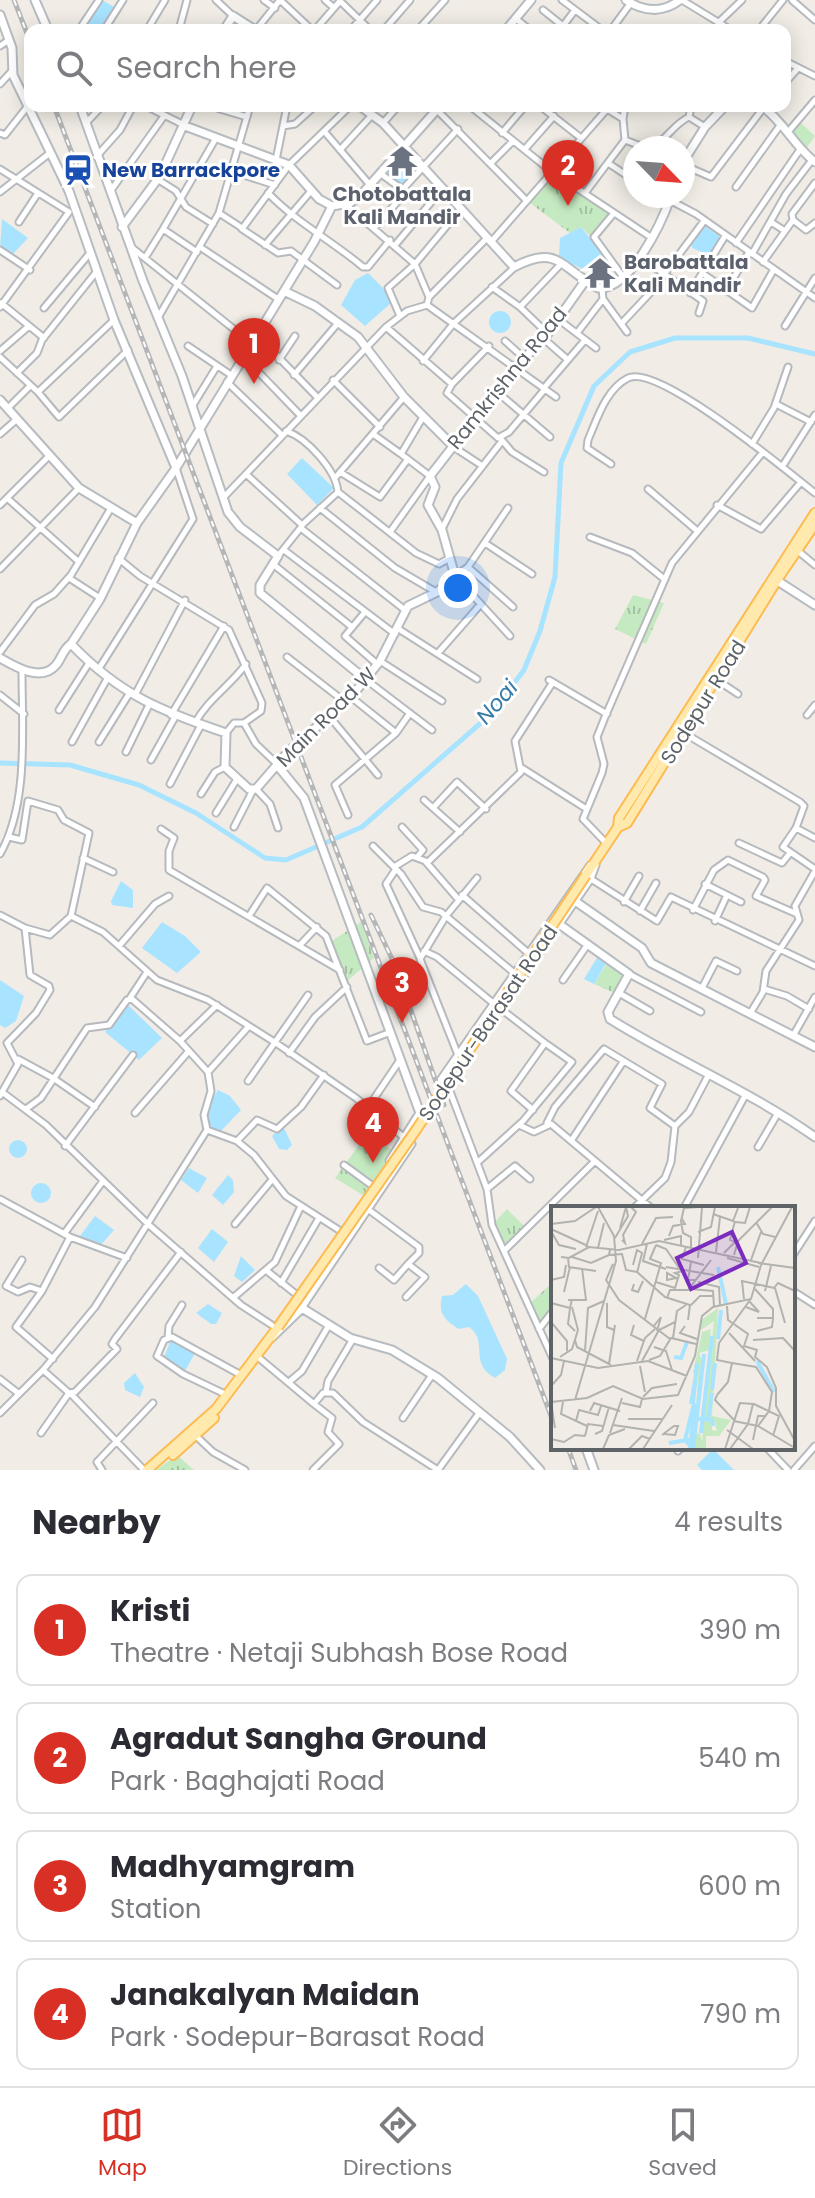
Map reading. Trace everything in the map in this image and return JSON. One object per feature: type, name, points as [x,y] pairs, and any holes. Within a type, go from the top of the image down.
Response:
[{"type":"main road","points":[[618,827],[619,818],[815,513]]},
{"type":"main road","name":"Sodepur Road","points":[[589,877],[618,827],[627,823],[717,680],[774,578],[815,524]]},
{"type":"main road","name":"Sodepur-Barasat Road","points":[[268,1340],[589,877]]},
{"type":"main road","points":[[155,1470],[196,1436],[225,1405],[259,1358],[268,1340]]},
{"type":"main road","points":[[145,1470],[206,1419],[268,1340]]},
{"type":"street","points":[[35,0],[45,24]]},
{"type":"street","points":[[83,24],[99,0]]},
{"type":"street","points":[[108,24],[123,0]]},
{"type":"street","points":[[150,24],[165,0]]},
{"type":"street","points":[[181,24],[187,0]]},
{"type":"street","points":[[216,0],[246,24]]},
{"type":"street","points":[[264,0],[275,8]]},
{"type":"street","points":[[260,24],[280,0],[307,24]]},
{"type":"street","points":[[325,0],[334,8]]},
{"type":"street","points":[[319,24],[340,0],[363,24]]},
{"type":"street","points":[[357,24],[377,0]]},
{"type":"street","points":[[389,24],[410,0]]},
{"type":"street","points":[[423,24],[445,0]]},
{"type":"street","points":[[510,24],[531,0]]},
{"type":"street","points":[[562,0],[594,24]]},
{"type":"street","points":[[615,24],[628,2],[659,10],[681,0],[718,23],[742,0]]},
{"type":"street","points":[[764,24],[783,0]]},
{"type":"street","points":[[792,0],[815,20]]},
{"type":"street","points":[[543,10],[560,24]]},
{"type":"street","points":[[567,24],[575,10]]},
{"type":"street","points":[[0,15],[9,40],[12,71],[24,100]]},
{"type":"street","points":[[228,24],[233,16]]},
{"type":"street","points":[[515,18],[522,24]]},
{"type":"street","points":[[0,46],[9,40]]},
{"type":"street","points":[[791,64],[815,76]]},
{"type":"street","points":[[791,76],[798,68]]},
{"type":"street","points":[[0,84],[12,71]]},
{"type":"street","points":[[788,132],[815,100]]},
{"type":"street","points":[[1,135],[24,110]]},
{"type":"street","points":[[30,112],[51,152],[114,320],[176,468],[193,519],[97,671]]},
{"type":"street","points":[[82,112],[96,157],[112,189],[122,227],[193,405],[228,512],[240,527],[279,557],[477,679]]},
{"type":"street","points":[[85,124],[96,112]]},
{"type":"street","points":[[96,157],[120,130],[130,112]]},
{"type":"street","points":[[157,112],[185,126],[289,165],[311,191],[332,206],[345,204],[371,185],[435,112]]},
{"type":"street","points":[[122,227],[157,179],[190,112]]},
{"type":"street","points":[[230,112],[247,117]]},
{"type":"street","points":[[159,316],[219,213],[234,172],[248,112]]},
{"type":"street","points":[[276,160],[286,112]]},
{"type":"street","points":[[283,126],[295,124],[308,112]]},
{"type":"street","points":[[242,229],[289,165],[344,112]]},
{"type":"street","points":[[368,112],[383,123],[460,210],[516,267]]},
{"type":"street","points":[[383,123],[393,112]]},
{"type":"street","points":[[442,112],[526,200]]},
{"type":"street","points":[[477,112],[551,171],[652,238]]},
{"type":"street","points":[[502,133],[520,112]]},
{"type":"street","points":[[550,112],[581,138]]},
{"type":"street","points":[[427,305],[429,297],[489,240],[601,112]]},
{"type":"street","points":[[612,112],[623,119]]},
{"type":"street","points":[[624,112],[625,136]]},
{"type":"street","points":[[665,136],[689,117],[690,112]]},
{"type":"street","points":[[695,143],[719,112]]},
{"type":"street","points":[[695,168],[711,177],[759,112]]},
{"type":"street","points":[[727,289],[813,161],[799,151],[788,132],[769,112]]},
{"type":"street","points":[[112,189],[162,115]]},
{"type":"street","points":[[340,150],[372,115]]},
{"type":"street","points":[[525,149],[554,116]]},
{"type":"street","points":[[689,117],[705,127]]},
{"type":"street","points":[[736,187],[781,124]]},
{"type":"street","points":[[403,189],[458,129]]},
{"type":"street","points":[[324,131],[371,185]]},
{"type":"street","points":[[145,258],[216,138]]},
{"type":"street","points":[[491,163],[513,141]]},
{"type":"street","points":[[585,193],[623,143]]},
{"type":"street","points":[[736,243],[799,151]]},
{"type":"street","points":[[0,192],[51,152]]},
{"type":"street","points":[[608,163],[623,173]]},
{"type":"street","points":[[0,169],[72,211]]},
{"type":"street","points":[[234,172],[275,185]]},
{"type":"street","points":[[375,227],[406,192],[381,174]]},
{"type":"street","points":[[157,179],[176,191],[186,207],[213,224]]},
{"type":"street","points":[[268,193],[290,215],[336,244],[365,268],[443,188]]},
{"type":"street","points":[[814,188],[792,214],[793,220],[806,230],[815,223]]},
{"type":"street","points":[[265,245],[311,191]]},
{"type":"street","points":[[19,222],[38,193]]},
{"type":"street","points":[[345,204],[415,264],[429,297]]},
{"type":"street","points":[[111,508],[69,578],[54,594],[35,605],[0,655],[22,671],[51,670],[71,644],[100,598],[137,523],[176,468],[242,355],[318,235],[332,206]]},
{"type":"street","points":[[602,289],[623,277],[640,257],[652,238],[663,208]]},
{"type":"street","points":[[687,208],[815,298]]},
{"type":"street","points":[[400,316],[387,290],[415,264],[460,210]]},
{"type":"street","points":[[44,338],[1,304],[30,270],[72,211]]},
{"type":"street","points":[[219,213],[281,254],[291,251],[337,285]]},
{"type":"street","points":[[614,213],[594,237],[623,277]]},
{"type":"street","points":[[763,262],[793,220]]},
{"type":"street","points":[[621,324],[704,221]]},
{"type":"street","points":[[771,222],[785,231]]},
{"type":"street","points":[[163,229],[278,299]]},
{"type":"street","points":[[690,293],[725,236]]},
{"type":"street","points":[[131,246],[250,342]]},
{"type":"street","points":[[0,250],[30,270]]},
{"type":"street","points":[[44,308],[90,253]]},
{"type":"street","points":[[423,361],[454,323],[492,287],[516,267],[540,255],[602,289]]},
{"type":"street","points":[[640,257],[703,301],[699,313]]},
{"type":"street","points":[[520,307],[561,264]]},
{"type":"street","points":[[702,273],[752,308],[774,269]]},
{"type":"street","points":[[17,373],[37,353],[44,338],[98,271]]},
{"type":"street","points":[[785,326],[815,278]]},
{"type":"street","name":"Ramkrishna Road","points":[[430,476],[515,367],[546,336],[585,281]]},
{"type":"street","points":[[492,287],[520,307],[568,360]]},
{"type":"street","points":[[602,289],[603,299],[627,332]]},
{"type":"street","points":[[284,291],[339,322],[367,347],[423,417],[452,445],[481,465]]},
{"type":"street","points":[[577,333],[603,299]]},
{"type":"street","points":[[224,497],[386,327],[400,316],[427,305]]},
{"type":"street","points":[[427,305],[489,346],[556,397]]},
{"type":"street","points":[[558,319],[596,348]]},
{"type":"street","points":[[38,392],[114,320]]},
{"type":"street","points":[[294,375],[339,322]]},
{"type":"street","points":[[29,326],[0,354],[59,417],[128,350]]},
{"type":"street","points":[[386,327],[452,384]]},
{"type":"street","points":[[256,333],[317,397]]},
{"type":"street","points":[[279,360],[295,336]]},
{"type":"street","points":[[442,530],[457,499],[481,465],[585,340]]},
{"type":"street","points":[[505,341],[524,358]]},
{"type":"street","points":[[188,346],[217,366],[284,433],[297,436],[335,478],[338,492],[435,563],[450,558]]},
{"type":"street","points":[[489,346],[447,393],[502,439],[512,452],[544,472]]},
{"type":"street","points":[[242,355],[300,415]]},
{"type":"street","points":[[193,405],[217,366]]},
{"type":"street","points":[[752,444],[776,404],[788,367]]},
{"type":"street","points":[[611,464],[587,445],[611,392],[634,376],[647,376],[665,384],[752,444],[815,493]]},
{"type":"street","points":[[333,380],[380,427]]},
{"type":"street","points":[[7,409],[30,386]]},
{"type":"street","points":[[496,391],[550,437]]},
{"type":"street","points":[[335,478],[404,397]]},
{"type":"street","points":[[0,400],[79,488],[137,523]]},
{"type":"street","points":[[776,404],[811,422]]},
{"type":"street","points":[[782,467],[815,415]]},
{"type":"street","points":[[401,454],[423,417]]},
{"type":"street","points":[[0,434],[16,420]]},
{"type":"street","points":[[373,434],[430,476],[435,487],[428,505],[442,530],[455,576],[510,636]]},
{"type":"street","points":[[607,844],[583,819],[604,764],[597,737],[646,629],[663,578],[696,530],[763,452]]},
{"type":"street","points":[[0,505],[49,456]]},
{"type":"street","points":[[340,472],[380,497],[408,459]]},
{"type":"street","points":[[246,474],[302,527],[405,610],[437,592],[468,567],[508,508]]},
{"type":"street","points":[[390,532],[430,476]]},
{"type":"street","points":[[717,505],[761,529],[801,482]]},
{"type":"street","points":[[1,568],[79,488]]},
{"type":"street","points":[[648,489],[696,530]]},
{"type":"street","points":[[338,492],[302,527],[260,585],[260,593],[432,730]]},
{"type":"street","points":[[7,498],[79,562]]},
{"type":"street","points":[[320,508],[395,568],[437,592]]},
{"type":"street","points":[[590,537],[632,553],[663,578]]},
{"type":"street","points":[[485,543],[532,574]]},
{"type":"street","points":[[797,551],[815,565]]},
{"type":"street","points":[[279,557],[352,627]]},
{"type":"street","points":[[118,558],[152,583],[224,626],[235,638],[262,707],[244,723],[234,723],[226,733],[225,767],[255,790],[273,810],[278,828]]},
{"type":"street","points":[[468,567],[513,607]]},
{"type":"street","points":[[69,578],[100,598]]},
{"type":"street","points":[[774,578],[815,605]]},
{"type":"street","points":[[99,742],[131,696],[185,600]]},
{"type":"street","points":[[438,653],[480,605]]},
{"type":"street","name":"Main Road W","points":[[255,790],[277,765],[348,700],[379,663],[405,610]]},
{"type":"street","points":[[365,612],[346,639],[442,701]]},
{"type":"street","points":[[151,760],[224,626]]},
{"type":"street","points":[[71,644],[97,671],[131,696],[173,716],[226,733]]},
{"type":"street","points":[[287,657],[396,733]]},
{"type":"street","points":[[59,710],[89,663]]},
{"type":"street","points":[[170,784],[208,702],[229,686],[246,664]]},
{"type":"street","points":[[0,854],[9,837],[21,772],[24,714],[22,671]]},
{"type":"street","points":[[72,742],[107,679]]},
{"type":"street","points":[[717,680],[738,694]]},
{"type":"street","points":[[585,808],[522,768],[516,762],[515,741],[551,681],[607,714]]},
{"type":"street","points":[[0,696],[24,714]]},
{"type":"street","points":[[126,752],[149,705]]},
{"type":"street","points":[[807,715],[815,705]]},
{"type":"street","points":[[348,815],[335,785],[396,733],[410,713]]},
{"type":"street","points":[[328,716],[378,775]]},
{"type":"street","points":[[18,1059],[1,1094],[26,1109],[149,1225],[234,1297],[276,1327],[374,1187],[420,1113],[304,798],[256,744],[244,723]]},
{"type":"street","points":[[684,733],[804,806],[796,828],[783,847],[815,870],[795,906],[799,920],[766,971],[764,989],[751,1012]]},
{"type":"street","points":[[201,794],[215,772],[225,767]]},
{"type":"street","points":[[426,862],[486,809],[522,768]]},
{"type":"street","points":[[216,813],[237,779]]},
{"type":"street","points":[[433,808],[457,782],[486,809]]},
{"type":"street","points":[[234,827],[255,790]]},
{"type":"street","points":[[424,800],[460,832]]},
{"type":"street","points":[[0,915],[25,928],[50,935],[71,916],[89,833],[64,820],[58,810],[47,804],[28,801],[22,840],[9,837]]},
{"type":"street","points":[[402,827],[423,850],[395,868],[386,884],[400,908],[458,1055]]},
{"type":"street","points":[[796,828],[815,838]]},
{"type":"street","points":[[161,829],[174,838],[169,851],[169,870],[340,970]]},
{"type":"street","points":[[739,843],[782,863],[790,853]]},
{"type":"street","points":[[373,846],[395,868],[423,907],[446,916],[513,972]]},
{"type":"street","points":[[417,856],[460,897],[527,952]]},
{"type":"street","points":[[83,858],[113,872]]},
{"type":"street","points":[[551,1355],[492,1225],[487,1189],[448,1086],[440,1080],[582,872],[598,858]]},
{"type":"street","points":[[693,910],[714,870],[728,860],[763,877],[756,896],[797,914]]},
{"type":"street","points":[[624,902],[639,876]]},
{"type":"street","points":[[448,1086],[589,877],[658,921],[671,897],[715,921],[815,966]]},
{"type":"street","points":[[420,959],[446,916],[477,878]]},
{"type":"street","points":[[808,882],[815,885]]},
{"type":"street","points":[[640,911],[656,883]]},
{"type":"street","points":[[705,884],[741,902]]},
{"type":"street","points":[[249,916],[267,888],[317,927],[331,945],[367,1041],[392,1032]]},
{"type":"street","points":[[715,921],[727,895]]},
{"type":"street","points":[[119,946],[155,904],[169,896]]},
{"type":"street","points":[[575,901],[642,948],[651,963],[815,1047]]},
{"type":"street","points":[[71,916],[91,924],[167,985],[217,1005],[324,1075],[412,1145],[302,1308],[268,1340]]},
{"type":"street","points":[[559,924],[629,974],[701,1012]]},
{"type":"street","points":[[299,946],[317,927]]},
{"type":"street","points":[[25,928],[30,975],[49,986],[50,990],[36,1013],[7,1043],[18,1059],[95,1107]]},
{"type":"street","points":[[563,980],[588,944]]},
{"type":"street","points":[[424,951],[437,957],[493,1004]]},
{"type":"street","points":[[702,988],[716,961],[737,971]]},
{"type":"street","points":[[26,1109],[41,1098],[87,1028],[109,1025],[147,972]]},
{"type":"street","points":[[629,974],[608,1012],[610,1019],[746,1094],[815,1137]]},
{"type":"street","points":[[289,1053],[315,1017],[347,987]]},
{"type":"street","points":[[764,989],[787,996],[809,1009]]},
{"type":"street","points":[[619,993],[650,1011]]},
{"type":"street","points":[[248,1081],[308,995]]},
{"type":"street","points":[[792,1037],[815,997]]},
{"type":"street","points":[[0,1413],[53,1359],[95,1307],[207,1130],[204,1115],[211,1091],[208,1072],[180,1041],[129,999]]},
{"type":"street","points":[[180,1041],[217,1005]]},
{"type":"street","points":[[477,1163],[533,1110],[572,1062],[501,1009]]},
{"type":"street","points":[[208,1072],[249,1026]]},
{"type":"street","points":[[533,1110],[511,1091],[545,1043]]},
{"type":"street","points":[[518,1125],[534,1132],[547,1123],[555,1107],[601,1051],[607,1050],[662,1084],[650,1108],[675,1126]]},
{"type":"street","points":[[135,1113],[188,1052]]},
{"type":"street","points":[[65,1146],[133,1055]]},
{"type":"street","points":[[367,1109],[401,1060]]},
{"type":"street","points":[[571,1141],[623,1062]]},
{"type":"street","points":[[636,1206],[665,1178],[671,1162],[675,1126],[689,1112],[709,1074]]},
{"type":"street","points":[[237,1141],[257,1120],[277,1129],[301,1107],[324,1075]]},
{"type":"street","points":[[685,1206],[746,1094]]},
{"type":"street","points":[[758,1147],[778,1113]]},
{"type":"street","points":[[547,1123],[648,1206]]},
{"type":"street","points":[[207,1130],[237,1141],[254,1155],[271,1181],[301,1206],[342,1232]]},
{"type":"street","points":[[553,1206],[564,1188],[595,1161]]},
{"type":"street","points":[[344,1165],[374,1187]]},
{"type":"street","points":[[487,1189],[515,1166],[530,1179]]},
{"type":"street","points":[[53,1359],[16,1327],[42,1291],[67,1235],[103,1181]]},
{"type":"street","points":[[235,1224],[271,1181]]},
{"type":"street","points":[[0,1200],[67,1235],[127,1258]]},
{"type":"street","points":[[234,1297],[267,1271],[281,1251],[301,1206]]},
{"type":"street","points":[[504,1251],[551,1208]]},
{"type":"street","points":[[369,1210],[419,1247],[419,1253],[394,1280],[379,1268]]},
{"type":"street","points":[[281,1283],[319,1218]]},
{"type":"street","points":[[795,1252],[815,1221]]},
{"type":"street","points":[[41,1433],[70,1393],[117,1349],[112,1344],[115,1339],[181,1252]]},
{"type":"street","points":[[22,1260],[6,1286],[18,1292],[33,1287],[42,1291]]},
{"type":"street","points":[[406,1297],[425,1277],[408,1264]]},
{"type":"street","points":[[267,1271],[297,1295]]},
{"type":"street","points":[[795,1292],[815,1305]]},
{"type":"street","points":[[182,1305],[169,1326],[168,1338],[157,1356],[183,1374],[227,1395]]},
{"type":"street","points":[[302,1308],[353,1339],[392,1350],[432,1375],[481,1411],[540,1470]]},
{"type":"street","points":[[539,1329],[551,1314]]},
{"type":"street","points":[[289,1382],[302,1371],[329,1325]]},
{"type":"street","points":[[168,1338],[241,1375]]},
{"type":"street","points":[[314,1404],[326,1392],[328,1381],[353,1339]]},
{"type":"street","points":[[259,1358],[332,1418],[328,1432],[339,1444],[313,1470]]},
{"type":"street","points":[[43,1370],[70,1393],[145,1470]]},
{"type":"street","points":[[403,1418],[432,1375]]},
{"type":"street","points":[[0,1379],[18,1393]]},
{"type":"street","points":[[326,1392],[333,1393],[363,1422],[438,1470],[481,1411]]},
{"type":"street","points":[[102,1470],[96,1464],[153,1403]]},
{"type":"street","points":[[196,1436],[213,1452],[245,1470]]},
{"type":"street","points":[[769,1450],[791,1470],[815,1446]]},
{"type":"street","points":[[587,1450],[594,1470]]},
{"type":"green space","points":[[800,122],[815,136],[805,150],[791,134]]},
{"type":"green space","points":[[551,171],[611,211],[590,236],[581,227],[570,233],[526,200]]},
{"type":"green space","points":[[633,595],[664,603],[646,644],[615,629]]},
{"type":"green space","points":[[361,922],[374,958],[346,982],[324,946]]},
{"type":"green space","points":[[608,962],[627,975],[617,994],[594,984]]},
{"type":"green space","points":[[367,1134],[403,1157],[374,1202],[335,1178]]},
{"type":"green space","points":[[507,1209],[527,1229],[505,1248],[493,1224]]},
{"type":"green space","points":[[551,1284],[551,1312],[538,1326],[529,1304]]},
{"type":"green space","points":[[177,1455],[194,1470],[156,1470]]},
{"type":"water","points":[[102,0],[116,8],[105,24],[85,24]]},
{"type":"water","points":[[397,160],[415,173],[402,187],[384,173]]},
{"type":"water","points":[[2,219],[28,238],[11,256],[0,248]]},
{"type":"water","points":[[702,224],[719,236],[719,243],[709,255],[692,248],[692,235]]},
{"type":"water","points":[[581,227],[602,254],[597,264],[585,270],[559,258],[560,238]]},
{"type":"water","points":[[368,273],[383,288],[391,303],[365,326],[341,305],[355,280]]},
{"type":"water","points":[[500,311],[508,314],[511,322],[508,330],[500,333],[492,330],[489,322],[492,314]]},
{"type":"water","points":[[302,458],[334,488],[317,505],[287,474]]},
{"type":"water","points":[[121,881],[133,890],[133,908],[112,905]]},
{"type":"water","points":[[162,922],[185,936],[201,952],[177,973],[142,948]]},
{"type":"water","points":[[598,956],[607,962],[594,984],[584,979]]},
{"type":"water","points":[[0,980],[24,996],[16,1021],[5,1028],[0,1025]]},
{"type":"water","points":[[126,1003],[162,1038],[139,1060],[105,1032]]},
{"type":"water","points":[[218,1090],[230,1096],[241,1110],[221,1131],[212,1131],[206,1123],[210,1102]]},
{"type":"water","points":[[283,1126],[292,1145],[287,1150],[279,1149],[272,1136]]},
{"type":"water","points":[[18,1140],[27,1149],[18,1158],[9,1149]]},
{"type":"water","points":[[189,1168],[207,1178],[198,1193],[181,1180]]},
{"type":"water","points":[[228,1175],[233,1180],[234,1192],[223,1205],[212,1195]]},
{"type":"water","points":[[41,1183],[48,1186],[51,1193],[48,1200],[41,1203],[34,1200],[31,1193],[34,1186]]},
{"type":"water","points":[[95,1216],[114,1230],[100,1246],[80,1236]]},
{"type":"water","points":[[212,1229],[228,1242],[214,1262],[198,1248]]},
{"type":"water","points":[[241,1256],[255,1270],[242,1282],[234,1276]]},
{"type":"water","points":[[466,1284],[478,1296],[507,1359],[505,1370],[495,1378],[482,1366],[475,1333],[469,1327],[459,1329],[454,1326],[442,1312],[442,1296],[453,1295]]},
{"type":"water","points":[[208,1304],[222,1313],[216,1324],[211,1324],[196,1313]]},
{"type":"water","points":[[171,1339],[195,1353],[185,1371],[160,1357],[165,1355]]},
{"type":"water","points":[[135,1373],[144,1387],[140,1397],[125,1390],[124,1383]]},
{"type":"water","points":[[714,1450],[734,1470],[702,1470],[697,1465]]},
{"type":"waterway","name":"Noai","points":[[0,763],[70,765],[139,785],[196,813],[265,858],[286,860],[362,827],[491,714],[524,670],[540,631],[555,577],[561,463],[594,386],[630,352],[675,338],[748,338],[815,354]]},
{"type":"railway","points":[[14,0],[24,26]]},
{"type":"railway","points":[[56,112],[551,1416]]},
{"type":"railway","points":[[371,915],[395,965],[444,1105]]},
{"type":"railway","points":[[569,1450],[576,1470]]},
{"type":"place","name":"Chotobattala Kali Mandir","points":[[402,161]]},
{"type":"place","name":"New Barrackpore","points":[[78,170]]},
{"type":"place","name":"Agradut Sangha Ground","points":[[568,206]]},
{"type":"place","name":"Barobattala Kali Mandir","points":[[600,273]]},
{"type":"place","name":"Kristi","points":[[254,384]]},
{"type":"place","name":"Madhyamgram","points":[[402,1023]]},
{"type":"place","name":"Janakalyan Maidan","points":[[373,1163]]}]
